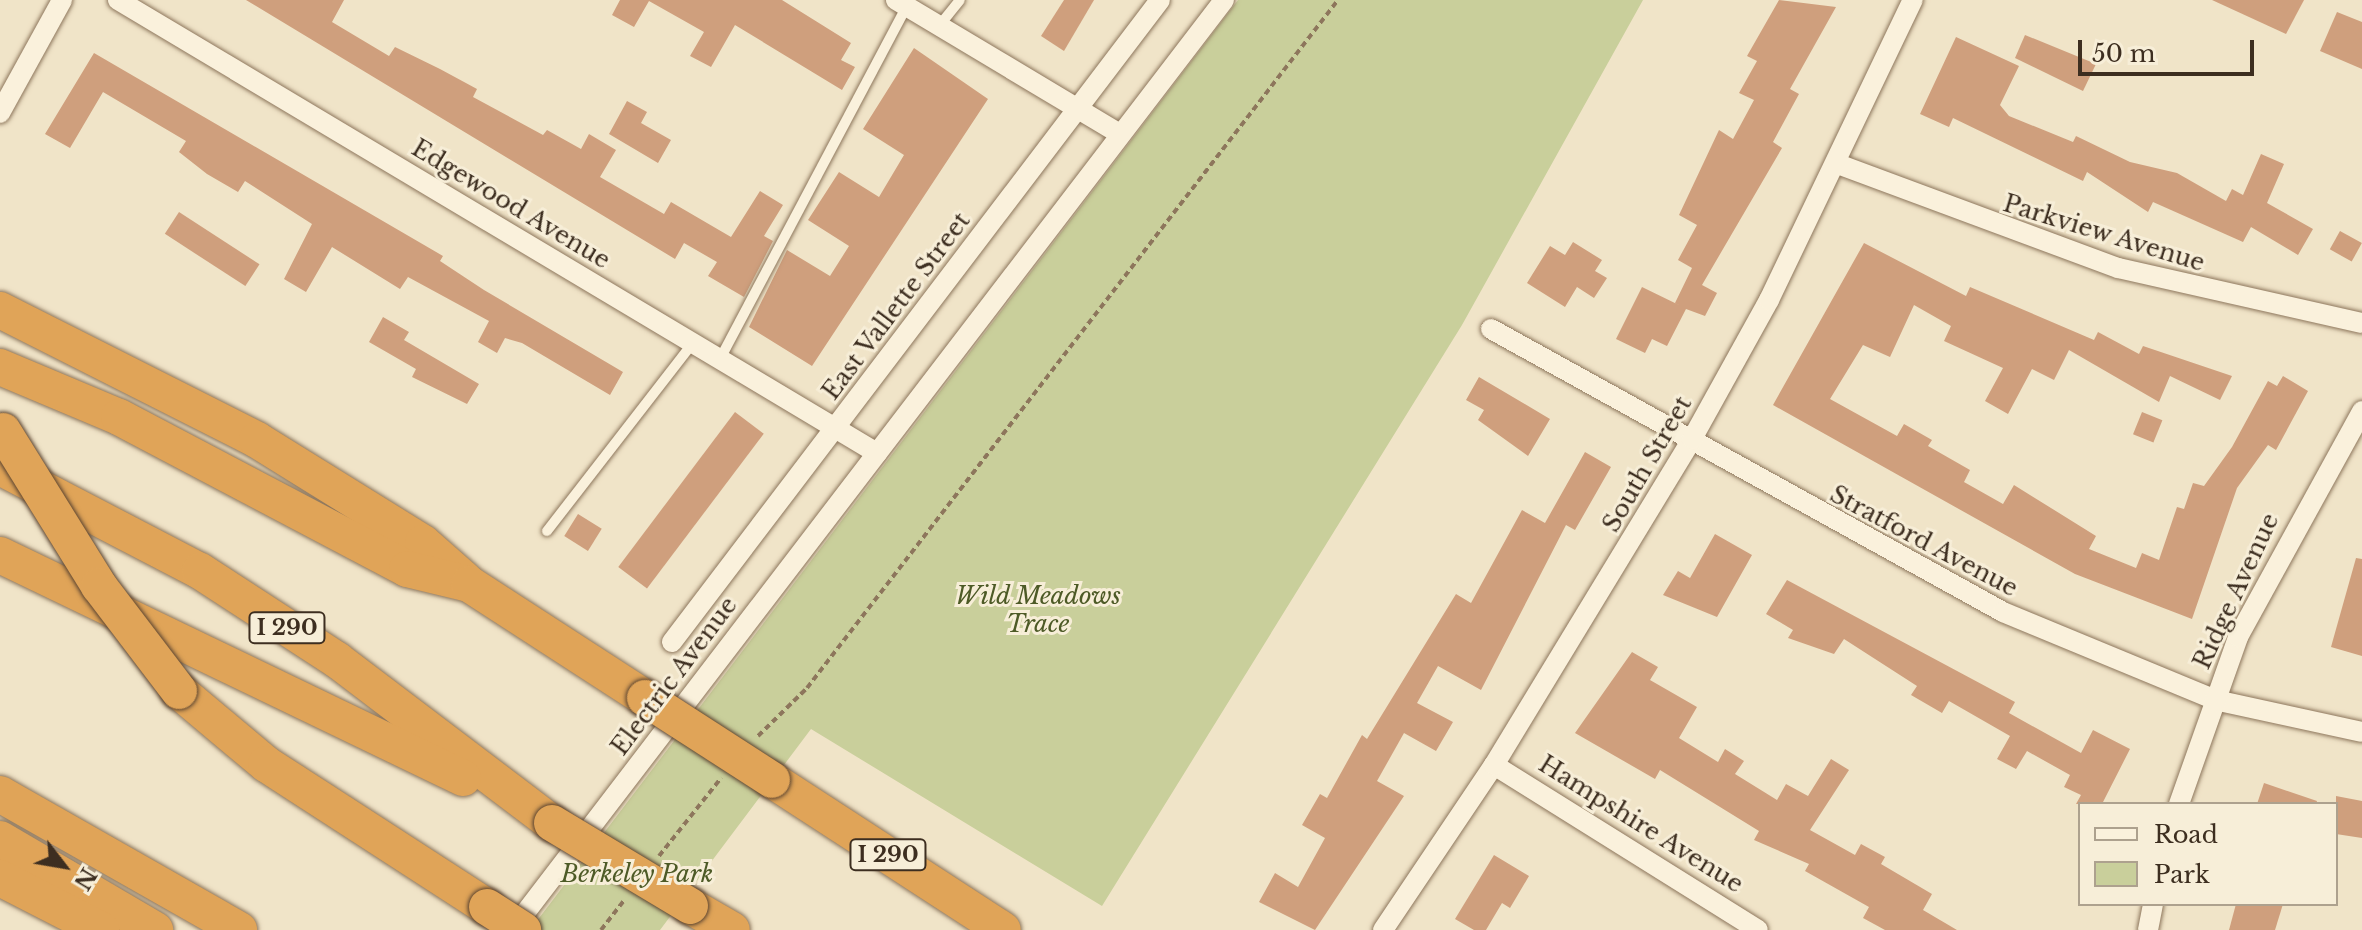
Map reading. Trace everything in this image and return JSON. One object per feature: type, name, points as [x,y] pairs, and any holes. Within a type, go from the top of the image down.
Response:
[{"type":"highway","points":[[0,310],[257,440],[423,543],[469,584]]},
{"type":"highway","name":"I 290","points":[[0,367],[119,417],[407,569],[469,584],[1003,930]]},
{"type":"highway","points":[[1,427],[99,586],[179,691],[266,764],[499,919],[523,930]]},
{"type":"highway","name":"I 290","points":[[0,467],[225,587],[337,660],[542,818],[732,930]]},
{"type":"highway","points":[[0,555],[542,818]]},
{"type":"highway","points":[[0,794],[239,930]]},
{"type":"highway","points":[[0,839],[155,930]]},
{"type":"highway","points":[[0,878],[101,930]]},
{"type":"street","points":[[0,113],[62,0]]},
{"type":"street","name":"Edgewood Avenue","points":[[118,0],[877,453]]},
{"type":"street","name":"East Vallette Street","points":[[672,642],[1160,0]]},
{"type":"street","points":[[877,453],[1224,0]]},
{"type":"street","name":"South Street","points":[[1383,930],[1494,765],[1692,439],[1838,164],[1913,0]]},
{"type":"street","points":[[901,3],[1120,134]]},
{"type":"street","name":"Parkview Avenue","points":[[1838,164],[2118,268],[2362,323]]},
{"type":"street","name":"Stratford Avenue","points":[[1491,329],[1692,439],[1891,557],[2215,700],[2362,732]]},
{"type":"street","name":"Ridge Avenue","points":[[2180,802],[2215,700],[2260,589],[2362,411]]},
{"type":"street","name":"Electric Avenue","points":[[499,919],[877,453]]},
{"type":"street","name":"Hampshire Avenue","points":[[1494,765],[1758,930]]},
{"type":"street","points":[[2148,930],[2153,906]]},
{"type":"lane","points":[[939,26],[960,0]]},
{"type":"lane","points":[[720,359],[901,3]]},
{"type":"lane","points":[[547,531],[693,343]]},
{"type":"path","points":[[745,748],[807,688],[1338,0]]},
{"type":"path","points":[[649,869],[726,772]]},
{"type":"path","points":[[601,930],[630,894]]},
{"type":"green space","name":"Wild Meadows Trace","points":[[1238,0],[1643,0],[1462,325],[1102,906],[811,729],[660,930],[530,930]]},
{"type":"building","points":[[246,0],[344,0],[332,22],[389,56],[395,47],[440,69],[477,89],[473,97],[543,135],[547,130],[581,149],[589,134],[616,150],[600,177],[664,214],[671,202],[731,237],[760,191],[783,205],[764,236],[773,241],[744,297],[708,276],[717,262],[684,243],[675,259]]},
{"type":"building","points":[[620,0],[782,0],[851,43],[841,60],[855,67],[842,90],[735,25],[711,67],[690,56],[704,32],[649,1],[634,27],[612,15]]},
{"type":"building","points":[[1064,0],[1094,0],[1064,51],[1041,36]]},
{"type":"building","points":[[1779,0],[1836,7],[1790,89],[1799,94],[1773,142],[1782,148],[1702,285],[1717,293],[1705,316],[1686,309],[1667,346],[1652,339],[1645,353],[1616,339],[1642,287],[1681,306],[1675,303],[1692,268],[1678,260],[1697,225],[1679,215],[1719,130],[1733,139],[1754,100],[1739,93],[1757,61],[1747,56]]},
{"type":"building","points":[[2212,0],[2304,0],[2286,34]]},
{"type":"building","points":[[2337,12],[2362,22],[2362,69],[2320,51]]},
{"type":"building","points":[[2025,35],[2096,64],[2083,91],[2015,58]]},
{"type":"building","points":[[1956,37],[2019,66],[2000,105],[2009,116],[2073,142],[2076,136],[2130,162],[2177,173],[2226,201],[2232,189],[2243,195],[2261,154],[2284,164],[2267,203],[2313,229],[2298,255],[2251,227],[2243,242],[2153,202],[2148,212],[2087,172],[2083,181],[1953,118],[1949,127],[1920,114]]},
{"type":"building","points":[[914,48],[988,99],[812,366],[749,327],[787,250],[830,276],[849,246],[808,220],[839,172],[879,197],[904,155],[863,129]]},
{"type":"building","points":[[94,53],[443,256],[440,261],[484,290],[623,372],[610,395],[522,343],[505,338],[497,353],[478,342],[489,321],[408,277],[400,289],[332,247],[306,292],[284,279],[312,224],[245,181],[238,192],[207,174],[179,152],[186,141],[103,92],[70,148],[45,134]]},
{"type":"building","points":[[627,101],[647,112],[641,123],[671,140],[658,163],[609,134]]},
{"type":"building","points":[[179,212],[260,264],[245,286],[165,234]]},
{"type":"building","points":[[2340,231],[2362,243],[2352,261],[2330,249]]},
{"type":"building","points":[[1573,242],[1602,260],[1595,271],[1607,278],[1594,298],[1577,287],[1565,307],[1527,283],[1550,246],[1565,255]]},
{"type":"building","points":[[1864,243],[1966,296],[1970,287],[2094,340],[2098,332],[2139,354],[2143,346],[2232,376],[2220,400],[2170,376],[2159,402],[2069,350],[2054,380],[2032,369],[2008,414],[1985,401],[2003,368],[1944,341],[1951,326],[1914,305],[1890,357],[1863,345],[1830,399],[1897,436],[1904,424],[1932,440],[1928,446],[1970,470],[1964,482],[2003,504],[2014,485],[2096,536],[2089,549],[2136,568],[2142,553],[2159,560],[2177,507],[2184,509],[2193,483],[2204,486],[2232,447],[2268,381],[2277,386],[2283,376],[2308,391],[2276,450],[2268,445],[2237,488],[2192,619],[2075,574],[1773,405]]},
{"type":"building","points":[[383,317],[409,332],[404,340],[479,384],[467,404],[412,377],[416,369],[369,342]]},
{"type":"building","points":[[1479,377],[1550,419],[1528,456],[1478,420],[1484,410],[1466,400]]},
{"type":"building","points":[[735,412],[764,434],[647,589],[618,567]]},
{"type":"building","points":[[2142,412],[2162,420],[2153,442],[2133,434]]},
{"type":"building","points":[[1585,452],[1611,467],[1575,530],[1566,525],[1481,690],[1438,666],[1417,703],[1453,722],[1436,751],[1404,733],[1377,781],[1404,796],[1315,930],[1259,902],[1275,873],[1298,887],[1325,838],[1302,825],[1320,794],[1327,798],[1362,735],[1367,739],[1456,594],[1471,603],[1522,510],[1545,523]]},
{"type":"building","points":[[578,514],[602,529],[588,551],[564,536]]},
{"type":"building","points":[[1715,534],[1752,555],[1717,617],[1663,595],[1678,571],[1690,578]]},
{"type":"building","points":[[2356,558],[2362,559],[2362,656],[2331,647]]},
{"type":"building","points":[[1787,580],[2015,702],[2009,713],[2081,753],[2093,730],[2130,749],[2103,802],[2076,804],[2081,795],[2064,787],[2070,775],[2027,751],[2016,769],[1997,759],[2010,736],[1949,701],[1942,713],[1911,695],[1917,686],[1844,639],[1834,654],[1788,638],[1793,630],[1766,614]]},
{"type":"building","points":[[1632,652],[1658,667],[1650,680],[1697,707],[1679,738],[1718,762],[1725,749],[1744,761],[1735,774],[1777,800],[1786,784],[1808,796],[1831,759],[1849,770],[1810,830],[1855,855],[1861,844],[1885,857],[1881,864],[1932,894],[1923,910],[1957,930],[1885,930],[1863,918],[1869,907],[1805,871],[1809,864],[1754,840],[1759,831],[1660,770],[1655,779],[1575,733]]},
{"type":"building","points":[[2264,783],[2317,801],[2317,802],[2258,802]]},
{"type":"building","points":[[2336,796],[2362,801],[2362,838],[2338,834]]},
{"type":"building","points":[[1494,855],[1529,876],[1510,908],[1502,903],[1486,930],[1474,930],[1455,919]]},
{"type":"building","points":[[2235,906],[2282,906],[2275,930],[2229,930]]},
{"type":"park label","name":"Berkeley Park","points":[[637,874]]}]
